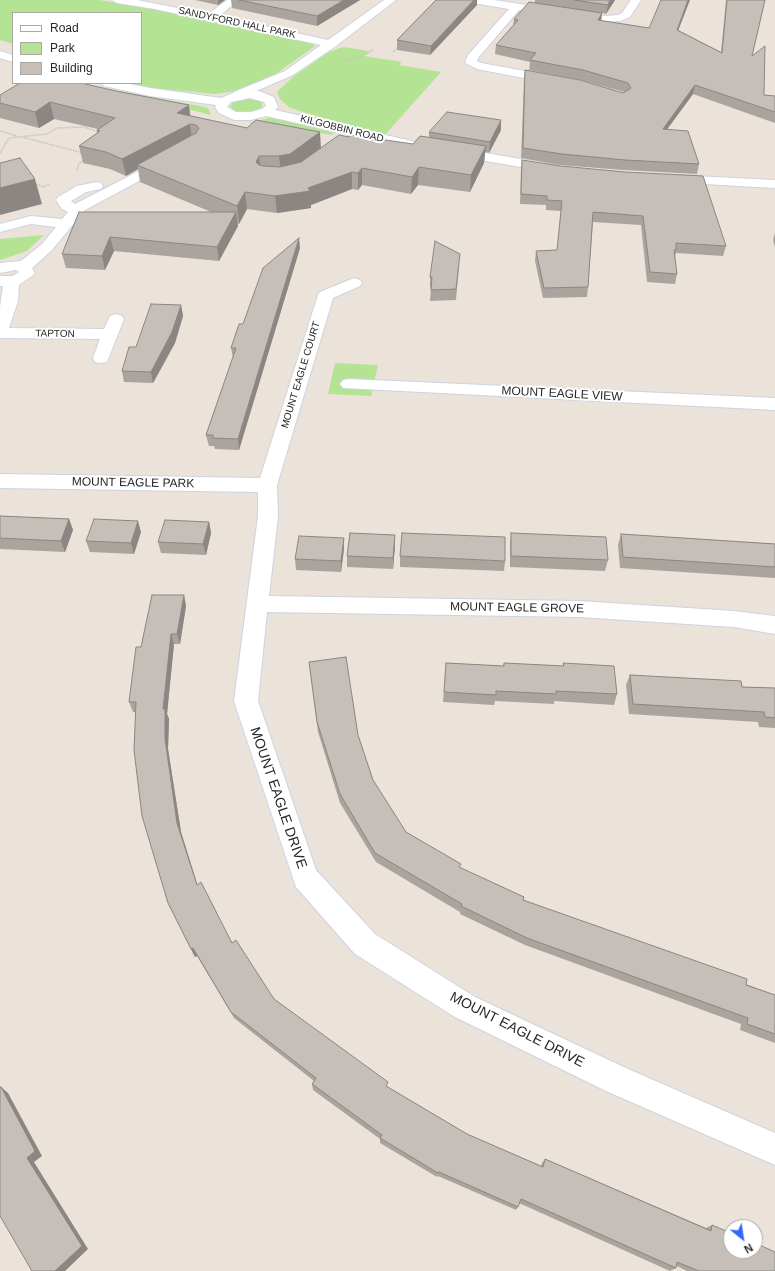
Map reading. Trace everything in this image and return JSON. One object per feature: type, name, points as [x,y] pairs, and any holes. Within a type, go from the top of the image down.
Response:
[{"type":"street","name":"SANDYFORD HALL PARK","points":[[117,0],[211,17],[332,44]]},
{"type":"street","points":[[211,17],[234,0]]},
{"type":"street","points":[[113,84],[150,92],[223,102],[289,73],[332,44],[391,0]]},
{"type":"street","points":[[473,0],[539,9]]},
{"type":"street","points":[[561,13],[614,19],[626,15],[636,0]]},
{"type":"street","points":[[517,6],[472,57],[471,62],[477,66],[566,82]]},
{"type":"street","points":[[0,54],[12,59]]},
{"type":"street","points":[[223,102],[221,107],[223,110],[234,116],[251,116],[268,106],[275,88],[289,73]]},
{"type":"street","name":"KILGOBBIN ROAD","points":[[238,95],[259,95],[268,106],[348,131],[426,147]]},
{"type":"street","points":[[339,144],[345,139],[348,131]]},
{"type":"street","points":[[440,150],[560,170]]},
{"type":"street","points":[[0,268],[13,265],[24,267],[47,248],[76,211],[86,203],[176,156]]},
{"type":"street","points":[[660,178],[775,184]]},
{"type":"street","points":[[0,228],[31,220],[66,224]]},
{"type":"street","points":[[0,328],[10,302],[6,282],[25,276],[27,270],[24,267]]},
{"type":"street","name":"MOUNT EAGLE COURT","points":[[266,485],[326,295],[354,283]]},
{"type":"street","points":[[101,358],[116,319]]},
{"type":"street","name":"TAPTON","points":[[0,333],[109,334]]},
{"type":"street","name":"MOUNT EAGLE VIEW","points":[[349,384],[775,404]]},
{"type":"street","name":"MOUNT EAGLE PARK","points":[[0,481],[266,485]]},
{"type":"street","name":"MOUNT EAGLE DRIVE","points":[[266,485],[268,516],[259,604],[246,701],[305,878],[365,944],[465,1007],[617,1080],[775,1149]]},
{"type":"street","name":"MOUNT EAGLE GROVE","points":[[259,604],[579,609],[734,619],[775,625]]},
{"type":"path","points":[[393,52],[403,43]]},
{"type":"path","points":[[0,152],[9,138],[47,134],[57,128],[84,127],[106,134]]},
{"type":"path","points":[[0,131],[89,155],[79,164],[78,170],[71,173]]},
{"type":"path","points":[[29,181],[43,187],[50,183]]},
{"type":"green space","points":[[0,0],[99,0],[218,22],[311,43],[315,46],[263,83],[245,90],[214,94],[153,88],[132,84],[142,84],[142,12],[12,12],[12,44],[0,40]]},
{"type":"green space","points":[[343,47],[369,51],[364,56],[402,62],[399,65],[441,72],[384,136],[290,108],[280,99],[277,92],[294,76],[329,52]]},
{"type":"green space","points":[[108,89],[208,108],[211,115]]},
{"type":"green space","points":[[244,98],[260,101],[263,106],[257,111],[251,112],[237,112],[230,107],[233,102]]},
{"type":"green space","points":[[269,118],[281,119],[334,133],[332,135],[260,123],[248,123]]},
{"type":"green space","points":[[44,235],[27,251],[0,260],[0,239]]},
{"type":"green space","points":[[335,363],[378,365],[371,396],[328,394]]},
{"type":"building","points":[[239,0],[344,0],[317,16]]},
{"type":"building","points":[[436,0],[474,0],[431,46],[397,40]]},
{"type":"building","points":[[574,0],[610,0],[608,5]]},
{"type":"building","points":[[661,0],[688,0],[677,30],[722,53],[727,0],[765,0],[752,56],[765,46],[764,95],[775,96],[775,112],[695,85],[663,129],[688,131],[699,164],[625,160],[562,154],[523,148],[525,70],[580,80],[623,93],[631,88],[628,83],[583,70],[530,60],[536,53],[496,45],[518,20],[514,19],[529,2],[602,13],[598,20],[649,28]]},
{"type":"building","points":[[18,84],[85,84],[189,105],[177,113],[247,128],[256,120],[320,132],[290,154],[279,156],[259,156],[256,162],[259,165],[264,166],[280,167],[301,162],[339,135],[349,137],[351,135],[413,144],[420,136],[486,146],[471,175],[419,167],[412,177],[362,168],[358,173],[352,172],[308,188],[310,191],[275,196],[245,192],[237,206],[137,165],[196,133],[199,128],[196,125],[190,124],[122,159],[106,152],[79,146],[100,131],[97,130],[115,118],[50,102],[35,112],[0,103],[0,95]]},
{"type":"building","points":[[447,112],[501,120],[490,142],[429,132]]},
{"type":"building","points":[[20,158],[35,179],[0,188],[0,163]]},
{"type":"building","points":[[522,160],[561,166],[625,172],[703,176],[726,246],[676,243],[676,250],[674,250],[677,274],[650,272],[643,216],[593,212],[588,287],[544,288],[536,251],[557,250],[562,201],[547,200],[547,196],[521,194]]},
{"type":"building","points":[[79,212],[236,212],[217,247],[110,237],[102,256],[62,254]]},
{"type":"building","points":[[299,238],[238,439],[213,438],[213,435],[206,435],[236,348],[231,348],[239,324],[243,324],[263,268]]},
{"type":"building","points":[[435,241],[460,254],[456,289],[431,290],[432,277],[430,277]]},
{"type":"building","points":[[151,304],[181,305],[172,332],[151,372],[122,371],[129,347],[136,347]]},
{"type":"building","points":[[0,516],[69,519],[61,541],[0,538]]},
{"type":"building","points":[[94,519],[138,521],[131,543],[86,541]]},
{"type":"building","points":[[165,520],[209,522],[203,544],[158,542]]},
{"type":"building","points":[[350,533],[395,535],[393,558],[347,556]]},
{"type":"building","points":[[402,533],[505,537],[505,561],[400,556]]},
{"type":"building","points":[[511,533],[606,537],[608,560],[511,556]]},
{"type":"building","points":[[621,534],[775,544],[775,567],[623,557]]},
{"type":"building","points":[[299,536],[344,538],[341,561],[295,559]]},
{"type":"building","points":[[152,595],[184,595],[177,634],[171,634],[163,709],[165,709],[165,739],[177,823],[197,885],[201,882],[232,943],[236,940],[274,999],[388,1082],[386,1086],[467,1134],[543,1167],[545,1159],[711,1231],[712,1225],[723,1230],[723,1259],[763,1259],[763,1247],[775,1252],[775,1271],[699,1271],[677,1262],[676,1268],[521,1199],[518,1207],[439,1172],[438,1173],[380,1138],[382,1135],[312,1084],[316,1078],[231,1012],[193,948],[191,949],[168,903],[142,816],[134,750],[136,702],[129,702],[136,647],[141,647]]},
{"type":"building","points":[[346,657],[358,735],[373,780],[406,832],[461,864],[459,867],[524,897],[523,900],[747,979],[746,985],[775,995],[775,1034],[747,1024],[748,1018],[527,938],[461,906],[462,904],[375,853],[340,794],[317,722],[309,662]]},
{"type":"building","points":[[446,663],[504,666],[504,663],[564,666],[563,663],[614,666],[617,694],[556,691],[556,694],[496,691],[496,695],[444,692]]},
{"type":"building","points":[[630,675],[741,681],[742,687],[775,688],[775,718],[765,717],[764,712],[633,704]]},
{"type":"building","points":[[1,1087],[35,1151],[27,1158],[82,1246],[55,1271],[32,1271],[0,1216]]}]
